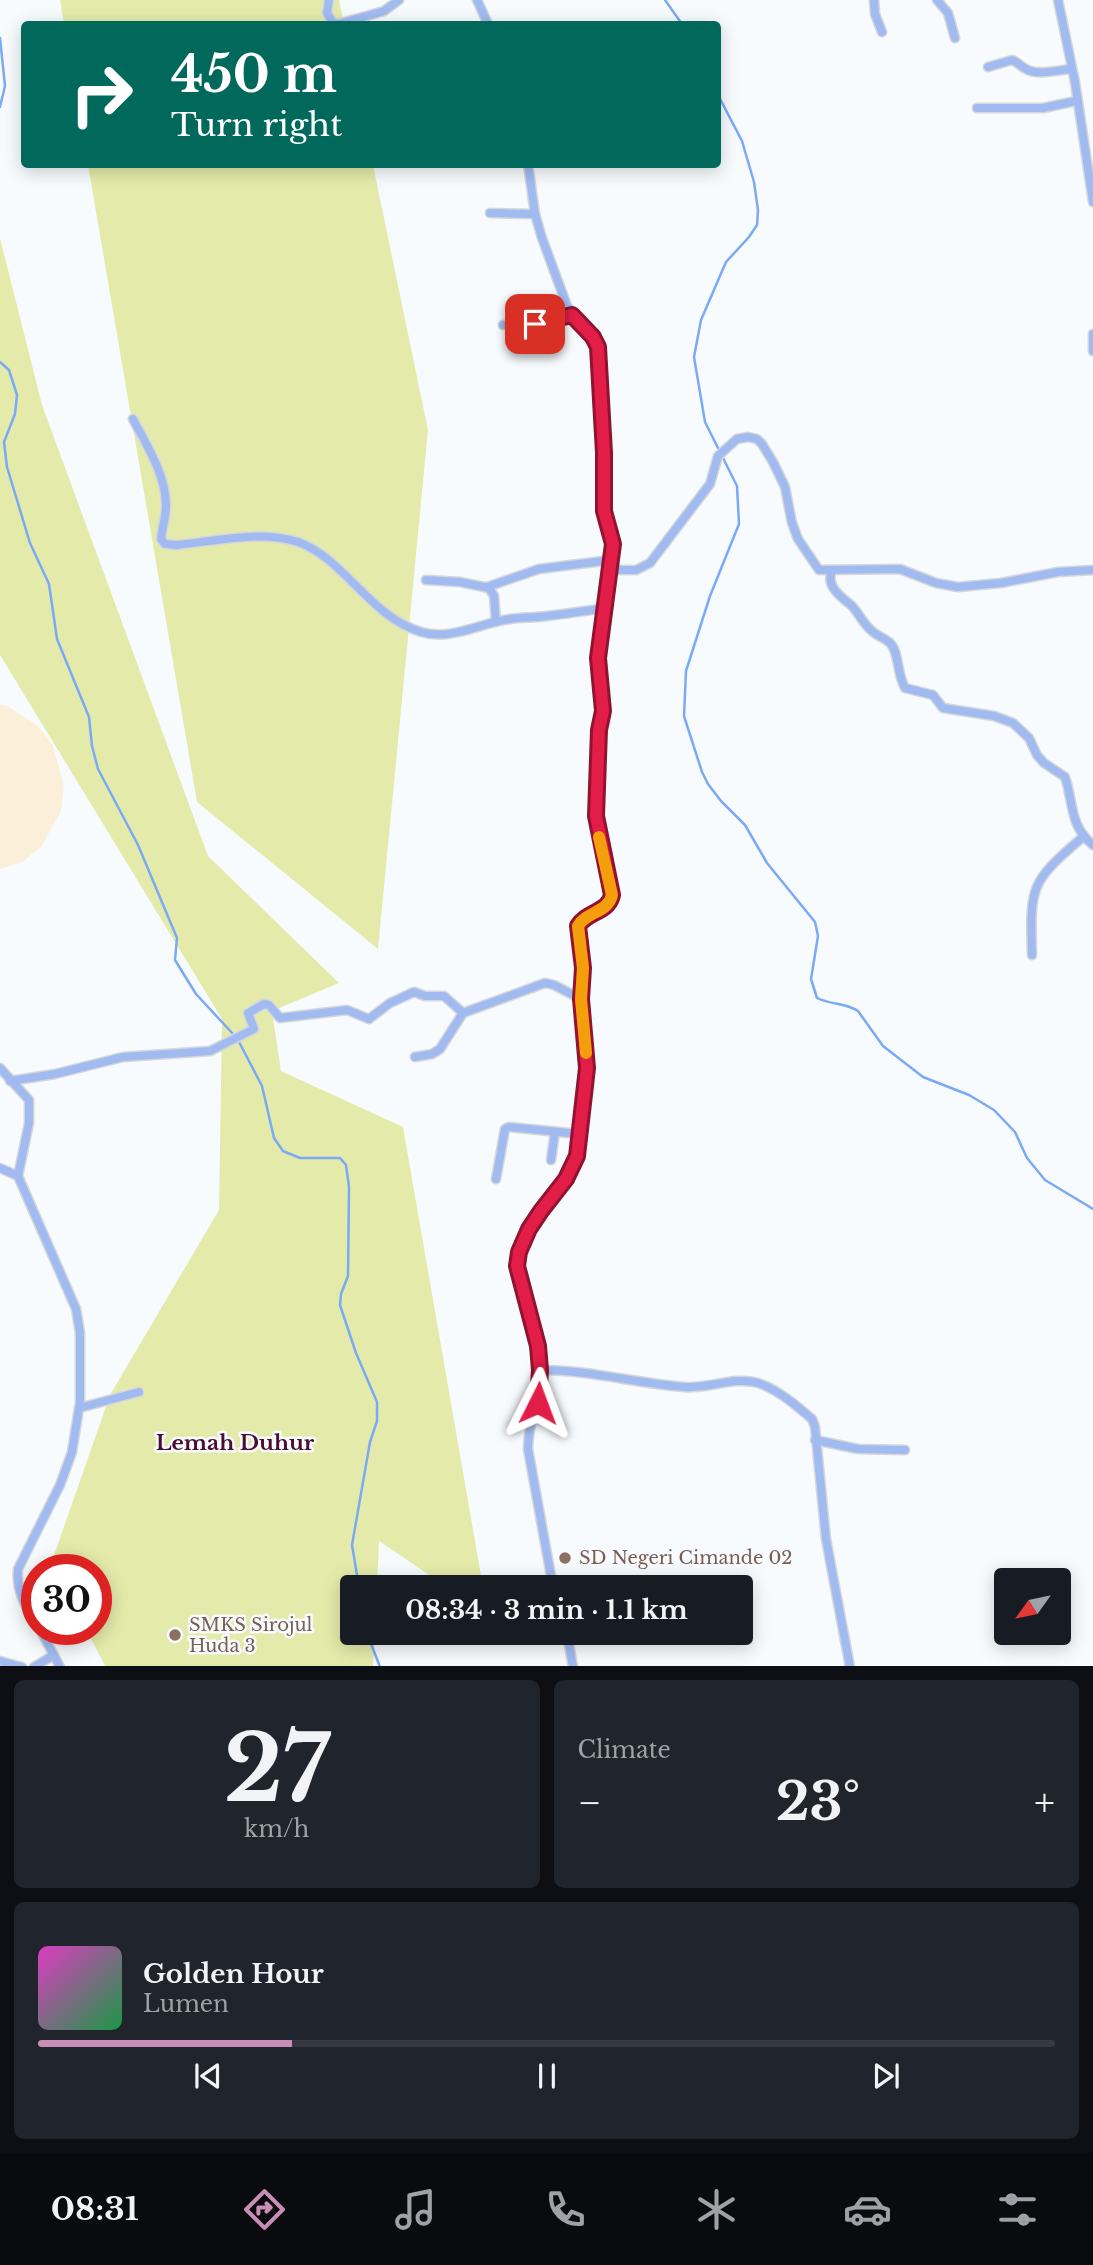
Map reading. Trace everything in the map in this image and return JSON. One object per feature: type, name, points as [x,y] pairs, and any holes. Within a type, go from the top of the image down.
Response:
[{"type":"street","points":[[329,0],[327,13],[332,21]]},
{"type":"street","points":[[348,21],[384,10],[400,0]]},
{"type":"street","points":[[477,0],[487,21]]},
{"type":"street","points":[[874,0],[875,14],[882,32]]},
{"type":"street","points":[[937,0],[948,13],[955,38]]},
{"type":"street","points":[[1058,0],[1093,202]]},
{"type":"street","points":[[988,67],[1012,60],[1034,72],[1071,69]]},
{"type":"street","points":[[977,108],[1043,108],[1076,101]]},
{"type":"street","points":[[529,168],[535,214],[552,266],[572,315],[593,337],[598,347],[604,503],[612,538],[598,658],[603,711],[599,730],[596,816],[612,895],[606,906],[582,920],[578,926],[583,968],[581,999],[587,1068],[574,1166],[536,1218],[517,1261],[520,1283],[538,1346],[539,1394],[528,1450],[551,1575]]},
{"type":"street","points":[[490,213],[535,214]]},
{"type":"street","points":[[503,325],[543,325],[550,320],[572,315]]},
{"type":"street","points":[[1093,334],[1093,351]]},
{"type":"street","points":[[133,419],[157,466],[164,489],[166,515],[161,539],[165,544],[255,536],[286,539],[318,552],[386,614],[421,632],[451,633],[496,622],[605,608]]},
{"type":"street","points":[[610,570],[636,570],[650,563],[710,484],[721,453],[737,439],[743,438],[754,438],[762,444],[785,487],[798,539],[819,570],[900,569],[936,583],[969,587],[1058,572],[1093,570]]},
{"type":"street","points":[[426,580],[486,587],[539,569],[611,560]]},
{"type":"street","points":[[832,571],[831,582],[843,601],[850,605],[872,632],[892,644],[905,688],[933,695],[943,708],[995,716],[1022,730],[1044,763],[1065,777],[1072,814],[1083,837],[1093,845]]},
{"type":"street","points":[[486,587],[494,594],[496,622]]},
{"type":"street","points":[[1032,955],[1031,901],[1036,886],[1055,861],[1083,837]]},
{"type":"street","points":[[415,1057],[436,1052],[463,1013],[545,983],[581,999]]},
{"type":"street","points":[[10,1081],[55,1074],[122,1057],[210,1051],[254,1027],[248,1013],[264,1004],[269,1005],[279,1018],[347,1010],[369,1019],[403,996],[416,992],[425,996],[447,998],[463,1013]]},
{"type":"street","points":[[0,1068],[27,1096],[31,1110],[18,1176],[76,1309],[80,1333],[79,1408],[72,1452],[60,1485],[26,1554]]},
{"type":"street","points":[[496,1179],[505,1129],[509,1127],[579,1134]]},
{"type":"street","points":[[551,1160],[555,1132]]},
{"type":"street","points":[[0,1168],[18,1176]]},
{"type":"street","points":[[540,1370],[580,1372],[627,1381],[685,1387],[743,1381],[758,1383],[777,1393],[811,1419],[825,1531],[850,1666]]},
{"type":"street","points":[[79,1408],[139,1392]]},
{"type":"street","points":[[815,1440],[858,1449],[905,1450]]},
{"type":"street","points":[[21,1563],[17,1585],[21,1596]]},
{"type":"street","points":[[49,1645],[60,1666]]},
{"type":"street","points":[[569,1645],[573,1666]]},
{"type":"street","points":[[36,1666],[54,1655]]},
{"type":"street","points":[[0,1661],[18,1666]]},
{"type":"shaded area","points":[[0,705],[8,706],[38,726],[53,746],[64,786],[61,811],[41,847],[22,862],[0,869]]},
{"type":"green space","points":[[60,0],[339,0],[343,21],[64,21]]},
{"type":"green space","points":[[89,168],[374,168],[428,430],[378,949],[197,802]]},
{"type":"green space","points":[[0,238],[42,405],[208,856],[339,983],[272,1011],[281,1071],[403,1127],[481,1575],[429,1575],[379,1541],[378,1575],[340,1575],[340,1645],[374,1645],[373,1666],[105,1666],[94,1645],[112,1645],[112,1554],[54,1554],[110,1395],[219,1210],[222,1019],[0,655]]},
{"type":"waterway","points":[[665,0],[680,21]]},
{"type":"waterway","points":[[0,38],[5,86],[0,107]]},
{"type":"waterway","points":[[721,101],[742,141],[754,182],[758,210],[757,225],[726,262],[701,320],[694,357],[705,422],[737,486],[739,524],[710,596],[686,671],[684,716],[702,772],[721,801],[745,825],[767,863],[815,922],[818,936],[811,979],[817,998],[858,1011],[883,1046],[923,1077],[969,1095],[994,1110],[1015,1132],[1027,1158],[1045,1180],[1093,1209]]},
{"type":"waterway","points":[[0,362],[9,370],[17,395],[15,414],[4,442],[7,467],[30,543],[49,584],[57,639],[89,717],[98,769],[138,845],[177,938],[175,960],[196,994],[234,1035]]},
{"type":"waterway","points":[[238,1040],[262,1086],[274,1138],[283,1151],[300,1158],[340,1158],[346,1165],[349,1187],[348,1276],[340,1305],[356,1353],[377,1402],[377,1421],[370,1442],[352,1545],[357,1575]]},
{"type":"waterway","points":[[372,1645],[380,1666]]},
{"type":"slow traffic","points":[[586,1053],[581,999],[583,968],[578,926],[582,920],[606,906],[612,895],[599,837]]},
{"type":"place","name":"SD Negeri Cimande 02","points":[[565,1558]]},
{"type":"place","name":"SMKS Sirojul Huda 3","points":[[175,1635]]},
{"type":"district","name":"Lemah Duhur","points":[[235,1443]]},
{"type":"route","points":[[535,324],[543,325],[550,320],[572,315],[597,343],[604,453],[604,511],[613,544],[598,658],[603,711],[599,730],[596,816],[612,895],[606,906],[582,920],[578,926],[583,968],[581,999],[587,1068],[577,1156],[566,1179],[529,1229],[519,1252],[517,1266],[538,1346],[538,1403]]}]
